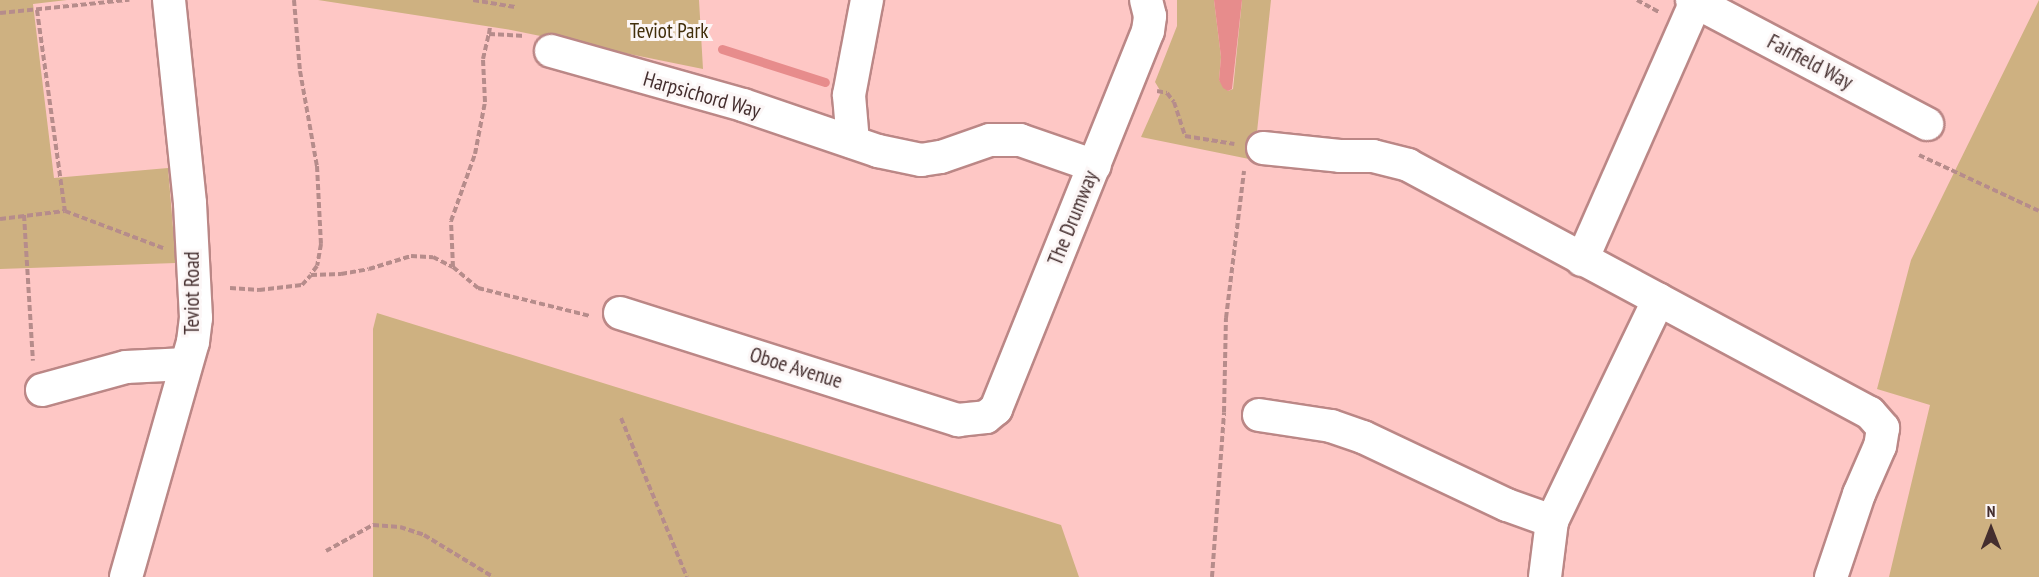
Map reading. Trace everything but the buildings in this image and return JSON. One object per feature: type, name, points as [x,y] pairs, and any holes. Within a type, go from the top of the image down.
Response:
[{"type":"street","name":"Teviot Road","points":[[126,577],[193,342],[196,318],[194,260],[169,0]]},
{"type":"street","points":[[852,142],[849,95],[867,0]]},
{"type":"street","name":"The Drumway","points":[[972,420],[986,417],[996,409],[1148,31],[1150,16],[1146,0]]},
{"type":"street","points":[[1582,260],[1694,1]]},
{"type":"street","name":"Fairfield Way","points":[[1694,1],[1928,124]]},
{"type":"street","name":"Harpsichord Way","points":[[551,51],[743,105],[852,142],[921,160],[941,157],[990,140],[1020,140],[1095,166]]},
{"type":"street","points":[[1255,147],[1392,159],[1870,413],[1883,428],[1880,446],[1859,494],[1831,577]]},
{"type":"street","points":[[1545,577],[1552,521],[1659,299]]},
{"type":"street","name":"Oboe Avenue","points":[[606,315],[958,420],[972,420]]},
{"type":"street","points":[[42,390],[126,367],[186,364]]},
{"type":"street","points":[[1259,415],[1331,426],[1363,437],[1507,505],[1552,521]]},
{"type":"path","points":[[0,13],[129,0]]},
{"type":"path","points":[[230,288],[259,290],[302,285],[317,266],[321,244],[317,166],[300,71],[294,0]]},
{"type":"path","points":[[473,0],[515,6]]},
{"type":"path","points":[[37,10],[64,211]]},
{"type":"path","points":[[453,267],[451,221],[475,154],[485,102],[483,59],[490,27]]},
{"type":"path","points":[[489,34],[514,33],[542,40],[551,51]]},
{"type":"path","points":[[1127,84],[1167,93],[1174,102],[1185,135],[1255,147],[1226,318],[1224,412],[1212,577]]},
{"type":"path","points":[[0,219],[64,211],[194,260]]},
{"type":"path","points":[[24,215],[33,368],[42,390]]},
{"type":"path","points":[[311,275],[341,274],[369,269],[411,256],[434,257],[453,267],[478,288],[606,315]]},
{"type":"path","points":[[621,418],[687,577]]},
{"type":"path","points":[[326,551],[373,525],[400,527],[424,535],[493,577]]},
{"type":"green space","points":[[0,0],[67,0],[33,4],[54,178],[168,168],[176,263],[0,269]]},
{"type":"green space","name":"Teviot Park","points":[[318,0],[699,0],[703,69],[511,30]]},
{"type":"green space","points":[[1177,0],[1214,0],[1221,57],[1219,80],[1228,91],[1233,89],[1242,0],[1271,0],[1254,160],[1141,137],[1161,92],[1155,82],[1177,26]]},
{"type":"green space","points":[[2039,0],[2039,577],[1889,577],[1930,405],[1877,389],[1911,260]]},
{"type":"green space","points":[[377,313],[1061,525],[1079,577],[373,577],[373,329]]},
{"type":"shaded area","points":[[1214,0],[1242,0],[1232,89],[1228,91],[1223,88],[1219,80],[1221,57]]},
{"type":"waterway","points":[[722,49],[825,82]]}]
